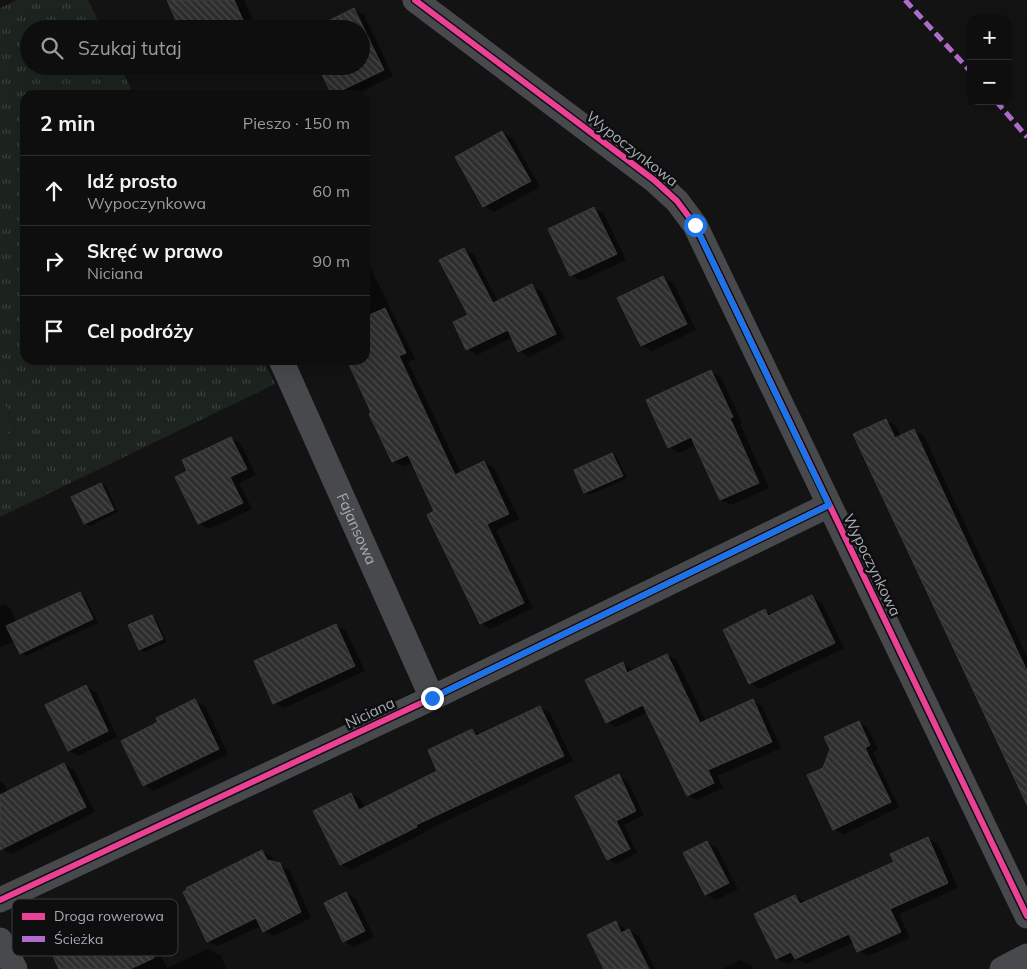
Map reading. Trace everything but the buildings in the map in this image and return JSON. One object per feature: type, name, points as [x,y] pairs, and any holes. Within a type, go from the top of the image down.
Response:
[{"type":"street","name":"Wypoczynkowa","points":[[415,0],[654,180],[677,200],[695,225],[1027,916]]},
{"type":"street","name":"Fajansowa","points":[[283,365],[432,698]]},
{"type":"street","name":"Niciana","points":[[0,900],[432,698],[829,505]]},
{"type":"street","points":[[0,940],[15,969]]},
{"type":"street","points":[[1002,969],[1027,956]]},
{"type":"green space","points":[[17,0],[88,0],[98,20],[20,20],[20,75],[124,75],[132,90],[20,90],[20,365],[266,365],[275,384],[0,517],[0,436],[16,428],[0,394],[0,8]]},
{"type":"green space","points":[[0,394],[16,428],[0,436]]},
{"type":"marked path","points":[[905,0],[967,68]]},
{"type":"marked path","points":[[999,105],[1027,137]]},
{"type":"cycle path","points":[[415,0],[654,180],[677,201],[695,225],[1027,916]]},
{"type":"cycle path","points":[[0,900],[432,698],[829,505]]},
{"type":"route","points":[[432,698],[829,505],[695,225]]}]
